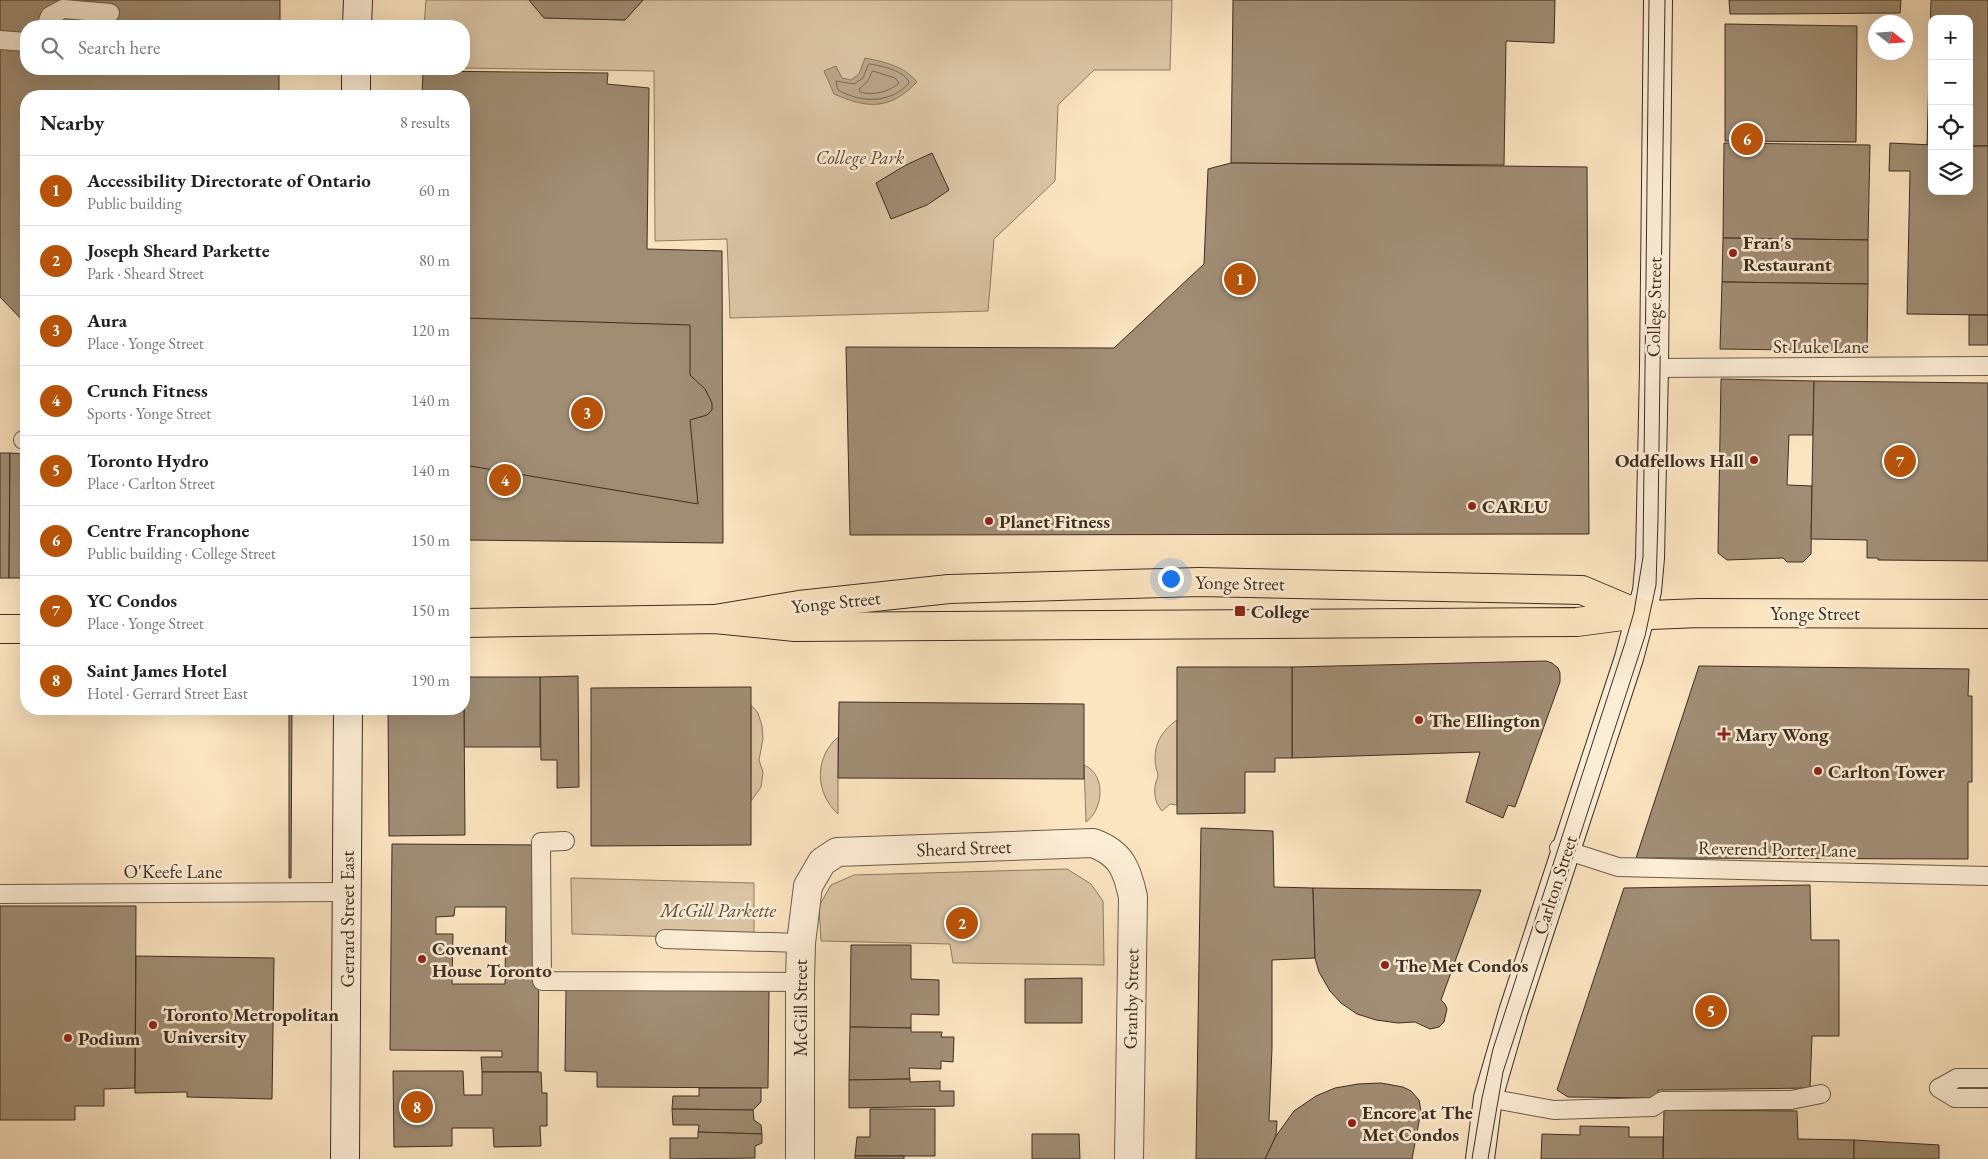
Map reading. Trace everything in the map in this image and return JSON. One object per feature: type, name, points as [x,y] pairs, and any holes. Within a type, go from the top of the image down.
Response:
[{"type":"main road","name":"Yonge Street","points":[[714,619],[799,605],[949,590],[1200,582],[1582,590],[1634,612],[1642,613],[1988,614]]},
{"type":"main road","name":"Yonge Street","points":[[470,623],[714,619],[805,627],[1577,622],[1642,613]]},
{"type":"main road","points":[[0,629],[20,629]]},
{"type":"street","points":[[357,20],[358,0]]},
{"type":"street","name":"College Street","points":[[1642,613],[1647,590],[1650,558],[1658,0]]},
{"type":"street","points":[[356,75],[356,90]]},
{"type":"street","name":"Carlton Street","points":[[1480,1159],[1488,1098],[1513,1012],[1563,849],[1642,613]]},
{"type":"street","name":"Gerrard Street East","points":[[345,1159],[348,715]]},
{"type":"street","name":"Sheard Street","points":[[822,862],[837,852],[1093,843],[1107,848]]},
{"type":"street","name":"Granby Street","points":[[1107,848],[1118,858],[1129,876],[1133,896],[1129,1159]]},
{"type":"street","name":"McGill Street","points":[[800,1159],[801,943],[808,886],[822,862]]},
{"type":"lane","points":[[48,20],[50,16],[63,9],[110,13]]},
{"type":"lane","points":[[0,40],[20,42]]},
{"type":"lane","name":"St Luke Lane","points":[[1654,368],[1988,366]]},
{"type":"lane","points":[[565,841],[541,842],[542,982],[800,982]]},
{"type":"lane","name":"Reverend Porter Lane","points":[[1563,849],[1618,867],[1988,876]]},
{"type":"lane","name":"O'Keefe Lane","points":[[0,894],[347,892]]},
{"type":"lane","points":[[665,939],[801,943]]},
{"type":"lane","points":[[1988,1078],[1957,1078],[1939,1088],[1955,1098],[1988,1098]]},
{"type":"lane","points":[[1488,1098],[1554,1110],[1653,1107],[1662,1101],[1791,1100],[1821,1094]]},
{"type":"green space","name":"College Park","points":[[426,0],[529,0],[544,18],[625,20],[643,0],[1172,0],[1170,70],[1094,70],[1058,105],[1055,181],[994,239],[988,311],[730,318],[727,239],[655,241],[654,71],[470,68],[470,20],[424,20]]},
{"type":"green space","points":[[751,705],[758,713],[762,726],[763,739],[759,760],[763,772],[761,787],[751,801]]},
{"type":"green space","points":[[1177,720],[1177,805],[1170,804],[1162,811],[1156,801],[1155,793],[1158,775],[1155,753],[1162,734]]},
{"type":"green space","points":[[838,737],[838,814],[830,806],[825,796],[820,776],[821,765],[825,755],[830,745]]},
{"type":"green space","points":[[1084,765],[1096,776],[1100,793],[1096,809],[1092,817],[1086,822]]},
{"type":"green space","points":[[1067,869],[1091,884],[1103,901],[1104,965],[953,963],[950,944],[821,941],[819,906],[831,885],[854,875]]},
{"type":"green space","name":"McGill Parkette","points":[[571,878],[754,883],[754,939],[572,934]]},
{"type":"water","points":[[865,58],[900,68],[917,82],[897,98],[878,104],[858,102],[834,94],[824,71],[836,66],[842,78],[851,80],[859,74]]},
{"type":"building","points":[[0,0],[280,0],[280,20],[20,20],[20,75],[279,75],[279,90],[20,90],[20,318],[0,297]]},
{"type":"building","points":[[529,0],[643,0],[625,20],[544,18]]},
{"type":"building","points":[[1233,0],[1555,0],[1554,43],[1506,41],[1504,165],[1231,163]]},
{"type":"building","points":[[1729,0],[1901,0],[1900,13],[1730,14]]},
{"type":"building","points":[[1931,0],[1988,0],[1988,146],[1973,146],[1973,15],[1931,15]]},
{"type":"building","points":[[1725,24],[1857,26],[1856,142],[1725,141]]},
{"type":"building","points":[[470,72],[608,73],[607,84],[649,88],[647,249],[722,251],[723,543],[470,540],[470,90],[422,90],[423,75],[470,75]]},
{"type":"building","points":[[1928,109],[1928,145],[1927,145]]},
{"type":"building","points":[[1724,143],[1870,145],[1868,240],[1723,238]]},
{"type":"building","points":[[1890,143],[1928,145],[1928,195],[1973,195],[1973,146],[1988,146],[1988,315],[1907,314],[1910,171],[1889,171]]},
{"type":"building","points":[[932,153],[949,190],[927,205],[891,219],[876,183],[906,165]]},
{"type":"building","points":[[1231,163],[1587,167],[1589,534],[850,535],[846,347],[1114,348],[1204,264],[1208,169]]},
{"type":"building","points":[[1723,238],[1868,240],[1868,284],[1722,282]]},
{"type":"building","points":[[1722,282],[1868,284],[1867,351],[1720,349]]},
{"type":"building","points":[[1969,315],[1988,315],[1988,345],[1969,345]]},
{"type":"building","points":[[470,318],[690,325],[690,375],[705,389],[712,403],[712,410],[707,415],[690,420],[698,504],[470,466]]},
{"type":"building","name":"Oddfellows Hall","points":[[1721,379],[1814,381],[1813,435],[1789,435],[1787,485],[1812,486],[1811,554],[1803,562],[1787,562],[1783,558],[1727,560],[1718,553]]},
{"type":"building","points":[[1814,381],[1988,383],[1988,561],[1878,560],[1878,558],[1867,558],[1867,540],[1811,539]]},
{"type":"building","points":[[0,453],[10,453],[9,578],[0,578]]},
{"type":"building","points":[[10,453],[20,454],[20,578],[9,578]]},
{"type":"building","name":"The Ellington","points":[[1546,661],[1558,668],[1560,682],[1515,807],[1508,805],[1503,818],[1466,802],[1480,752],[1292,758],[1292,667]]},
{"type":"building","name":"Carlton Tower","points":[[1699,666],[1969,669],[1968,696],[1972,696],[1972,782],[1968,782],[1968,859],[1636,858]]},
{"type":"building","points":[[1177,667],[1292,667],[1292,758],[1275,758],[1275,772],[1245,772],[1245,813],[1177,814]]},
{"type":"building","points":[[578,676],[579,787],[557,788],[557,760],[541,760],[540,677]]},
{"type":"building","points":[[470,677],[540,677],[540,747],[464,747],[464,715],[470,715]]},
{"type":"building","points":[[751,687],[751,845],[591,846],[591,688]]},
{"type":"building","points":[[839,702],[1084,704],[1084,779],[838,778]]},
{"type":"building","points":[[289,715],[292,715],[291,878],[289,878]]},
{"type":"building","points":[[388,715],[464,715],[465,835],[389,836]]},
{"type":"building","points":[[1201,828],[1273,831],[1274,887],[1313,888],[1315,958],[1272,960],[1272,1048],[1269,1121],[1277,1121],[1276,1136],[1265,1159],[1196,1159]]},
{"type":"building","name":"Covenant House Toronto","points":[[392,844],[540,845],[538,1072],[482,1072],[481,1057],[502,1057],[502,1051],[390,1050]],"holes":[[[455,907],[506,907],[505,984],[452,984],[453,934],[436,934],[436,917],[454,916]]]},
{"type":"building","points":[[1810,885],[1811,940],[1839,940],[1839,1036],[1812,1036],[1810,1088],[1658,1090],[1658,1098],[1568,1097],[1557,1090],[1624,888]]},
{"type":"building","name":"The Met Condos","points":[[1313,888],[1481,890],[1441,1000],[1447,1009],[1444,1022],[1439,1027],[1430,1029],[1415,1022],[1398,1023],[1376,1020],[1357,1014],[1341,1003],[1330,991],[1319,972],[1315,958]]},
{"type":"building","name":"Podium","points":[[0,906],[136,906],[135,1088],[104,1089],[104,1106],[75,1106],[75,1120],[0,1120]]},
{"type":"building","points":[[851,945],[911,945],[911,979],[939,980],[939,1015],[911,1014],[911,1028],[850,1027]]},
{"type":"building","points":[[136,956],[274,958],[272,1099],[187,1097],[187,1092],[135,1093]]},
{"type":"building","points":[[1082,978],[1082,1023],[1025,1023],[1025,979]]},
{"type":"building","points":[[566,989],[769,991],[768,1088],[597,1087],[597,1072],[565,1071]]},
{"type":"building","points":[[850,1027],[911,1028],[911,1032],[942,1032],[941,1037],[954,1037],[953,1062],[941,1061],[941,1069],[909,1068],[910,1079],[849,1080]]},
{"type":"building","points":[[393,1071],[463,1071],[464,1095],[482,1095],[482,1072],[541,1072],[542,1093],[547,1093],[547,1126],[540,1126],[541,1146],[494,1147],[493,1128],[452,1128],[452,1146],[394,1147]]},
{"type":"building","points":[[910,1079],[910,1082],[940,1081],[940,1091],[954,1091],[954,1106],[849,1108],[849,1080]]},
{"type":"building","name":"Encore at The Met Condos","points":[[1381,1083],[1403,1087],[1411,1091],[1419,1100],[1421,1111],[1412,1159],[1265,1159],[1276,1136],[1294,1111],[1316,1096],[1335,1088]]},
{"type":"building","points":[[699,1088],[761,1088],[761,1102],[753,1110],[672,1109],[673,1096],[699,1096]]},
{"type":"building","points":[[672,1109],[753,1110],[754,1120],[761,1125],[762,1134],[698,1132],[699,1125],[673,1125]]},
{"type":"building","points":[[870,1109],[935,1109],[935,1156],[855,1156],[857,1137],[870,1137]]},
{"type":"building","points":[[1664,1110],[1797,1111],[1798,1139],[1854,1140],[1854,1159],[1663,1159]]},
{"type":"building","points":[[1580,1126],[1629,1127],[1629,1137],[1663,1137],[1663,1159],[1541,1159],[1542,1134],[1580,1135]]},
{"type":"building","points":[[698,1132],[762,1134],[762,1143],[755,1146],[755,1158],[670,1159],[670,1138],[698,1138]]},
{"type":"building","points":[[1032,1134],[1079,1134],[1080,1159],[1032,1159]]},
{"type":"building","points":[[1854,1140],[1939,1145],[1939,1159],[1854,1159]]},
{"type":"building","points":[[855,1156],[904,1156],[904,1159],[855,1159]]},
{"type":"tram line","points":[[1472,1159],[1482,1098],[1493,1049],[1625,643],[1634,612],[1643,557],[1649,0]]},
{"type":"tram line","points":[[1488,1159],[1503,1072],[1645,636],[1656,585],[1665,0]]},
{"type":"place","name":"Centre Francophone","points":[[1747,139]]},
{"type":"place","name":"Fran's Restaurant","points":[[1733,253]]},
{"type":"place","name":"Accessibility Directorate of Ontario","points":[[1240,279]]},
{"type":"place","name":"Aura","points":[[587,413]]},
{"type":"place","name":"Oddfellows Hall","points":[[1754,460]]},
{"type":"place","name":"YC Condos","points":[[1900,461]]},
{"type":"place","name":"Crunch Fitness","points":[[505,480]]},
{"type":"place","name":"CARLU","points":[[1472,506]]},
{"type":"place","name":"Planet Fitness","points":[[989,521]]},
{"type":"place","name":"College","points":[[1240,611]]},
{"type":"place","name":"The Ellington","points":[[1419,720]]},
{"type":"place","name":"Mary Wong","points":[[1724,734]]},
{"type":"place","name":"Carlton Tower","points":[[1818,771]]},
{"type":"place","name":"Joseph Sheard Parkette","points":[[962,923]]},
{"type":"place","name":"Covenant House Toronto","points":[[422,959]]},
{"type":"place","name":"The Met Condos","points":[[1385,965]]},
{"type":"place","name":"Toronto Hydro","points":[[1711,1011]]},
{"type":"place","name":"Toronto Metropolitan University","points":[[153,1025]]},
{"type":"place","name":"Podium","points":[[68,1038]]},
{"type":"place","name":"Saint James Hotel","points":[[417,1107]]},
{"type":"place","name":"Encore at The Met Condos","points":[[1352,1123]]}]
